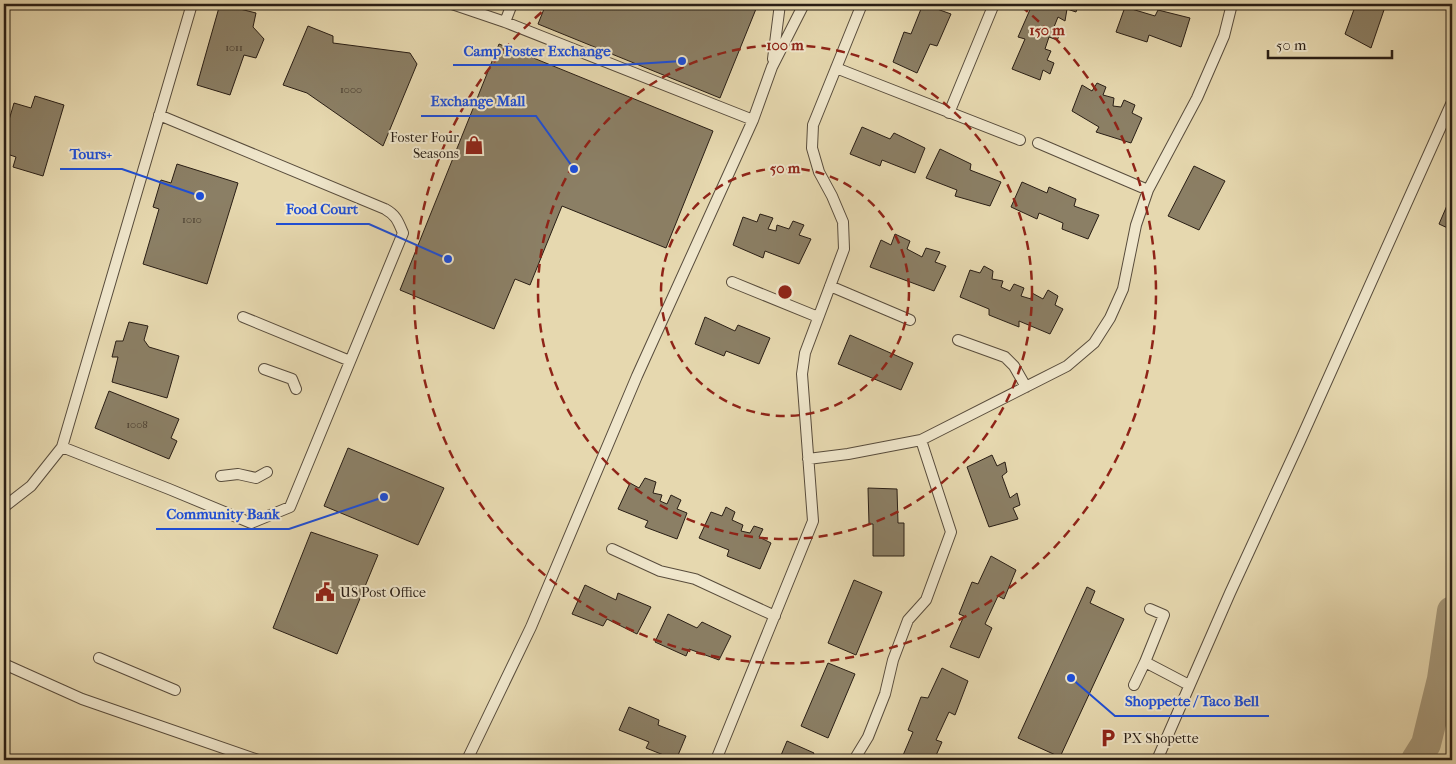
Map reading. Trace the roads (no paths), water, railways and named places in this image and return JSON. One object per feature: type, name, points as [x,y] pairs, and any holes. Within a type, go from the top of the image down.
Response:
[{"type":"lane","points":[[4,507],[31,486],[62,447],[192,4]]},
{"type":"lane","points":[[452,4],[505,22],[752,120]]},
{"type":"lane","points":[[505,22],[512,4]]},
{"type":"lane","points":[[772,67],[780,4]]},
{"type":"lane","points":[[467,760],[531,627],[637,376],[752,120],[772,67],[804,4]]},
{"type":"lane","points":[[716,760],[813,521],[802,374],[805,352],[844,249],[843,222],[819,172],[812,148],[813,125],[862,4]]},
{"type":"lane","points":[[949,112],[994,4]]},
{"type":"lane","points":[[808,459],[848,454],[921,440],[1067,366],[1094,343],[1110,318],[1123,288],[1136,225],[1148,190],[1197,98],[1224,36],[1232,4]]},
{"type":"lane","points":[[836,68],[1020,140]]},
{"type":"lane","points":[[1157,760],[1452,102]]},
{"type":"lane","points":[[62,447],[252,523],[290,507],[403,233],[394,214],[385,209],[159,115]]},
{"type":"lane","points":[[1038,143],[1148,190]]},
{"type":"lane","points":[[732,282],[818,317]]},
{"type":"lane","points":[[830,286],[910,320]]},
{"type":"lane","points":[[243,317],[350,361]]},
{"type":"lane","points":[[958,340],[1005,357],[1014,366],[1026,387]]},
{"type":"lane","points":[[264,368],[292,379],[296,389]]},
{"type":"lane","points":[[854,760],[868,737],[885,694],[893,660],[908,620],[926,600],[951,532],[921,440]]},
{"type":"lane","points":[[222,476],[238,474],[256,478],[267,472]]},
{"type":"lane","points":[[612,549],[660,571],[695,579],[774,616]]},
{"type":"lane","points":[[1134,685],[1164,615],[1150,609]]},
{"type":"lane","points":[[99,658],[175,690]]},
{"type":"lane","points":[[1145,662],[1190,685]]},
{"type":"lane","points":[[4,664],[82,699],[258,760]]},
{"type":"waterway","points":[[1416,760],[1426,744],[1442,679],[1452,611]]},
{"type":"place","name":"Camp Foster Exchange","points":[[682,61]]},
{"type":"place","name":"Foster Four Seasons","points":[[474,145]]},
{"type":"place","name":"Exchange Mall","points":[[574,169]]},
{"type":"place","name":"Tours+","points":[[200,196]]},
{"type":"place","name":"Food Court","points":[[448,259]]},
{"type":"place","name":"Community Bank","points":[[384,497]]},
{"type":"place","name":"US Post Office","points":[[325,592]]},
{"type":"place","name":"Shoppette / Taco Bell","points":[[1071,678]]},
{"type":"place","name":"PX Shopette","points":[[1108,738]]}]
